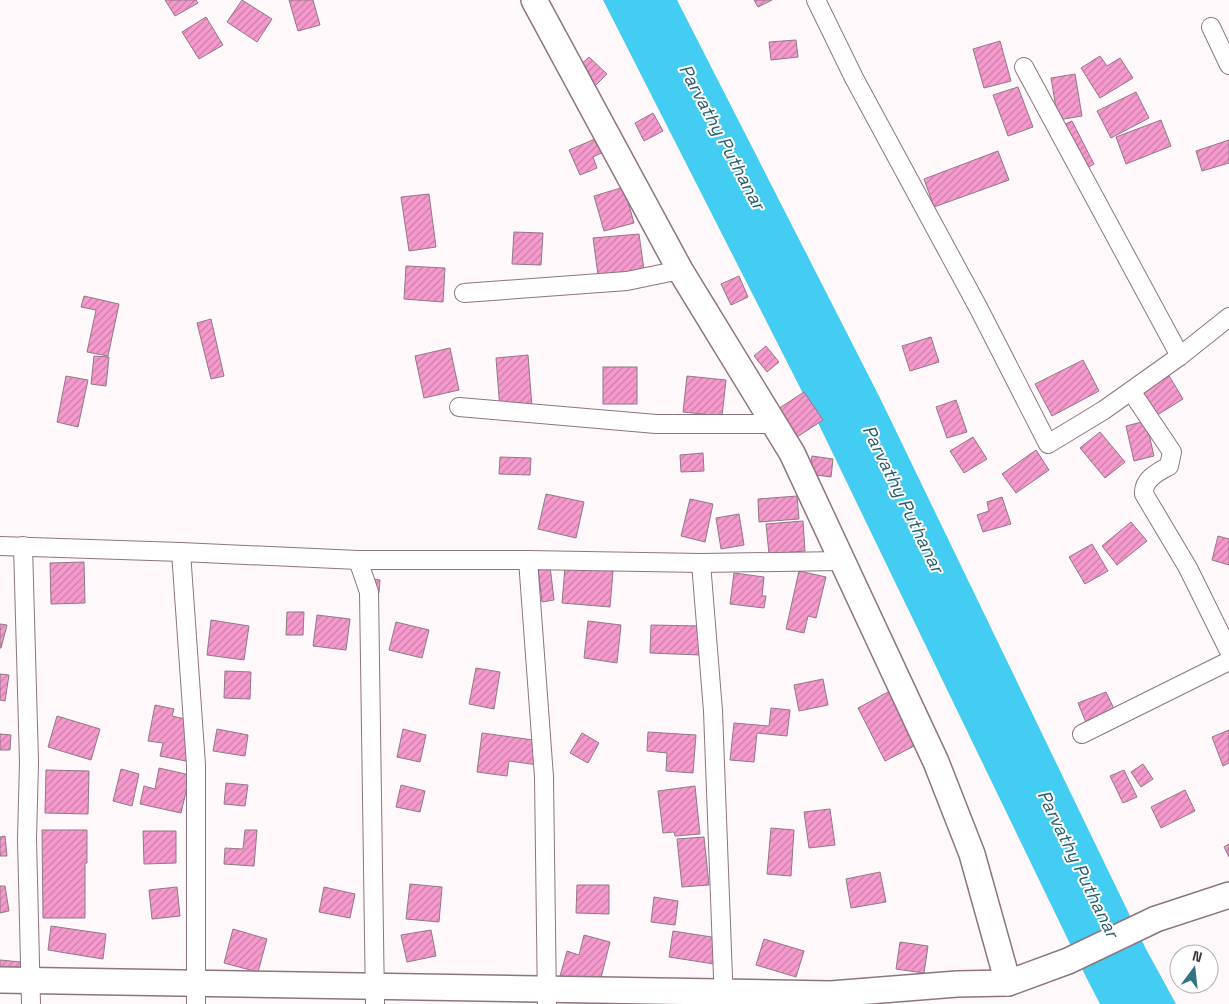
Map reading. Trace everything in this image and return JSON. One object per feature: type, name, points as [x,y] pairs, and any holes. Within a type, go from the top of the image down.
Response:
[{"type":"main road","points":[[534,0],[680,270],[792,453],[940,772],[972,854],[1008,983]]},
{"type":"main road","points":[[0,980],[30,992],[723,998],[773,998],[957,984],[1008,983],[1068,961],[1156,920],[1229,894]]},
{"type":"street","points":[[816,0],[854,78],[979,309],[1048,444],[1104,410],[1180,356],[1229,318]]},
{"type":"street","points":[[1211,27],[1229,65]]},
{"type":"street","points":[[1024,67],[1180,356]]},
{"type":"street","points":[[464,293],[628,281],[680,270]]},
{"type":"street","points":[[1131,391],[1172,452],[1169,466],[1147,481],[1143,488],[1144,494],[1188,568],[1229,651]]},
{"type":"street","points":[[459,406],[656,424],[774,424]]},
{"type":"street","points":[[0,546],[358,560],[841,561]]},
{"type":"street","points":[[23,546],[29,762],[27,839],[30,992]]},
{"type":"street","points":[[181,552],[196,765],[196,994]]},
{"type":"street","points":[[358,560],[369,592],[375,995]]},
{"type":"street","points":[[528,560],[544,777],[546,996]]},
{"type":"street","points":[[701,562],[712,711],[723,998]]},
{"type":"street","points":[[1082,734],[1229,661]]},
{"type":"water","name":"Parvathy Puthanar","points":[[603,0],[677,0],[880,398],[1146,949],[1176,1004],[1100,1004],[820,427]]},
{"type":"building","points":[[165,0],[196,0],[198,3],[175,16]]},
{"type":"building","points":[[242,0],[272,19],[257,42],[227,22]]},
{"type":"building","points":[[289,0],[313,0],[320,25],[298,31]]},
{"type":"building","points":[[754,0],[772,0],[758,7]]},
{"type":"building","points":[[206,17],[223,45],[199,59],[182,32]]},
{"type":"building","points":[[796,40],[798,57],[771,60],[769,42]]},
{"type":"building","points":[[1000,41],[1011,81],[984,88],[973,49]]},
{"type":"building","points":[[1100,56],[1107,66],[1120,58],[1133,78],[1100,98],[1081,68]]},
{"type":"building","points":[[589,57],[607,74],[593,88],[575,70]]},
{"type":"building","points":[[1075,74],[1082,116],[1058,120],[1051,78]]},
{"type":"building","points":[[1018,87],[1033,127],[1008,136],[993,95]]},
{"type":"building","points":[[1136,92],[1149,118],[1111,138],[1097,111]]},
{"type":"building","points":[[653,113],[663,131],[644,141],[635,123]]},
{"type":"building","points":[[1161,120],[1171,146],[1126,164],[1116,137]]},
{"type":"building","points":[[1072,121],[1094,164],[1084,170],[1061,126]]},
{"type":"building","points":[[602,136],[608,150],[593,157],[597,168],[580,175],[569,150]]},
{"type":"building","points":[[1229,140],[1229,163],[1202,171],[1196,151]]},
{"type":"building","points":[[998,151],[1009,180],[934,207],[924,179]]},
{"type":"building","points":[[624,187],[634,223],[604,231],[594,196]]},
{"type":"building","points":[[429,194],[436,247],[409,251],[401,197]]},
{"type":"building","points":[[514,232],[543,233],[541,265],[512,264]]},
{"type":"building","points":[[639,234],[644,270],[598,275],[593,238]]},
{"type":"building","points":[[406,266],[445,268],[443,302],[404,299]]},
{"type":"building","points":[[739,276],[748,297],[731,305],[721,284]]},
{"type":"building","points":[[84,296],[119,304],[108,356],[87,352],[96,310],[81,307]]},
{"type":"building","points":[[211,319],[224,376],[211,379],[197,323]]},
{"type":"building","points":[[931,337],[939,362],[910,371],[902,346]]},
{"type":"building","points":[[766,346],[779,362],[767,372],[754,356]]},
{"type":"building","points":[[450,348],[459,390],[424,398],[415,356]]},
{"type":"building","points":[[528,355],[532,407],[500,410],[496,358]]},
{"type":"building","points":[[94,356],[109,357],[106,386],[91,384]]},
{"type":"building","points":[[1083,360],[1099,391],[1052,416],[1035,384]]},
{"type":"building","points":[[603,367],[637,367],[637,404],[603,404]]},
{"type":"building","points":[[1168,374],[1183,399],[1154,417],[1139,392]]},
{"type":"building","points":[[66,376],[88,380],[78,427],[57,422]]},
{"type":"building","points":[[687,376],[726,380],[722,416],[683,412]]},
{"type":"building","points":[[804,392],[823,420],[797,437],[778,409]]},
{"type":"building","points":[[956,400],[967,432],[947,438],[936,407]]},
{"type":"building","points":[[1146,421],[1154,456],[1134,461],[1126,426]]},
{"type":"building","points":[[1100,432],[1125,462],[1105,478],[1080,448]]},
{"type":"building","points":[[973,437],[987,459],[964,473],[950,451]]},
{"type":"building","points":[[1036,450],[1049,470],[1016,493],[1002,474]]},
{"type":"building","points":[[703,453],[704,471],[681,472],[680,455]]},
{"type":"building","points":[[812,456],[833,459],[831,477],[809,474]]},
{"type":"building","points":[[500,457],[531,458],[530,475],[499,474]]},
{"type":"building","points":[[546,494],[584,502],[576,538],[538,529]]},
{"type":"building","points":[[797,496],[799,519],[759,522],[758,499]]},
{"type":"building","points":[[1002,497],[1011,524],[983,532],[977,515],[989,511],[987,502]]},
{"type":"building","points":[[690,499],[713,504],[705,542],[681,536]]},
{"type":"building","points":[[739,514],[744,545],[721,549],[716,518]]},
{"type":"building","points":[[803,521],[805,551],[769,554],[766,524]]},
{"type":"building","points":[[1131,522],[1147,541],[1117,565],[1102,546]]},
{"type":"building","points":[[1218,536],[1229,539],[1229,565],[1212,560]]},
{"type":"building","points":[[1092,544],[1108,571],[1085,584],[1069,557]]},
{"type":"building","points":[[84,562],[85,603],[51,604],[50,563]]},
{"type":"building","points":[[550,566],[554,600],[542,602],[538,568]]},
{"type":"building","points":[[565,567],[613,571],[610,607],[562,603]]},
{"type":"building","points":[[799,571],[826,577],[816,618],[808,616],[804,633],[786,629]]},
{"type":"building","points":[[734,573],[764,577],[762,596],[766,596],[764,608],[730,604]]},
{"type":"building","points":[[366,578],[380,580],[379,593],[365,592]]},
{"type":"building","points":[[287,612],[304,612],[303,635],[286,635]]},
{"type":"building","points":[[317,615],[350,619],[346,650],[313,646]]},
{"type":"building","points":[[211,620],[249,626],[244,660],[207,655]]},
{"type":"building","points":[[588,621],[621,625],[617,663],[584,658]]},
{"type":"building","points":[[396,622],[429,630],[422,658],[389,650]]},
{"type":"building","points":[[0,624],[7,625],[1,648],[0,648]]},
{"type":"building","points":[[651,625],[701,626],[700,655],[650,653]]},
{"type":"building","points":[[476,668],[500,672],[494,709],[469,704]]},
{"type":"building","points":[[225,671],[251,672],[250,699],[224,698]]},
{"type":"building","points":[[0,674],[9,675],[5,701],[0,700]]},
{"type":"building","points":[[823,679],[828,705],[799,711],[794,685]]},
{"type":"building","points":[[890,691],[918,744],[885,761],[858,708]]},
{"type":"building","points":[[1106,692],[1116,713],[1087,725],[1078,703]]},
{"type":"building","points":[[155,705],[174,709],[172,716],[194,721],[186,761],[160,756],[163,743],[148,741]]},
{"type":"building","points":[[771,708],[790,710],[787,736],[757,733],[754,762],[730,760],[734,723],[769,726]]},
{"type":"building","points":[[57,716],[100,729],[91,760],[48,747]]},
{"type":"building","points":[[217,729],[248,735],[245,756],[213,751]]},
{"type":"building","points":[[403,729],[426,735],[420,762],[397,757]]},
{"type":"building","points":[[1229,730],[1229,763],[1223,766],[1212,737]]},
{"type":"building","points":[[648,732],[696,735],[693,773],[666,771],[667,753],[647,751]]},
{"type":"building","points":[[482,733],[541,741],[538,765],[509,761],[507,776],[477,772]]},
{"type":"building","points":[[582,733],[599,743],[588,763],[570,753]]},
{"type":"building","points":[[0,734],[11,735],[10,750],[0,750]]},
{"type":"building","points":[[1143,764],[1153,779],[1141,787],[1131,772]]},
{"type":"building","points":[[159,768],[190,775],[181,813],[140,804],[144,786],[155,789]]},
{"type":"building","points":[[121,769],[139,774],[132,806],[113,801]]},
{"type":"building","points":[[46,770],[89,771],[88,814],[45,813]]},
{"type":"building","points":[[1124,770],[1137,797],[1123,803],[1110,776]]},
{"type":"building","points":[[226,783],[248,785],[245,806],[224,804]]},
{"type":"building","points":[[401,785],[425,791],[420,812],[396,807]]},
{"type":"building","points":[[695,786],[700,834],[675,836],[674,832],[663,833],[658,791]]},
{"type":"building","points":[[1185,790],[1195,811],[1161,828],[1151,807]]},
{"type":"building","points":[[830,809],[835,845],[809,848],[804,812]]},
{"type":"building","points":[[771,828],[794,830],[791,876],[767,874]]},
{"type":"building","points":[[42,830],[87,830],[85,918],[43,918]]},
{"type":"building","points":[[245,830],[257,830],[254,866],[224,864],[225,848],[243,849]]},
{"type":"building","points":[[143,831],[176,831],[176,863],[144,864]]},
{"type":"building","points":[[5,836],[7,856],[0,856],[0,837]]},
{"type":"building","points":[[704,837],[709,885],[682,887],[677,839]]},
{"type":"building","points":[[1229,844],[1229,857],[1224,847]]},
{"type":"building","points":[[880,872],[886,902],[851,908],[846,879]]},
{"type":"building","points":[[410,884],[442,887],[439,922],[406,919]]},
{"type":"building","points":[[577,885],[609,885],[609,914],[576,913]]},
{"type":"building","points":[[0,886],[5,886],[9,911],[0,913]]},
{"type":"building","points":[[177,887],[180,916],[152,919],[149,890]]},
{"type":"building","points":[[324,887],[355,894],[350,918],[319,912]]},
{"type":"building","points":[[654,897],[678,901],[675,925],[651,922]]},
{"type":"building","points":[[51,926],[106,934],[103,959],[48,950]]},
{"type":"building","points":[[233,929],[267,939],[258,972],[224,963]]},
{"type":"building","points":[[431,930],[436,956],[407,962],[401,935]]},
{"type":"building","points":[[673,931],[718,938],[714,964],[669,957]]},
{"type":"building","points":[[584,935],[610,942],[599,986],[560,976],[567,951],[579,955]]},
{"type":"building","points":[[764,939],[804,951],[796,977],[756,965]]},
{"type":"building","points":[[900,942],[928,946],[924,973],[896,969]]},
{"type":"building","points":[[0,960],[21,962],[20,977],[0,976]]}]
